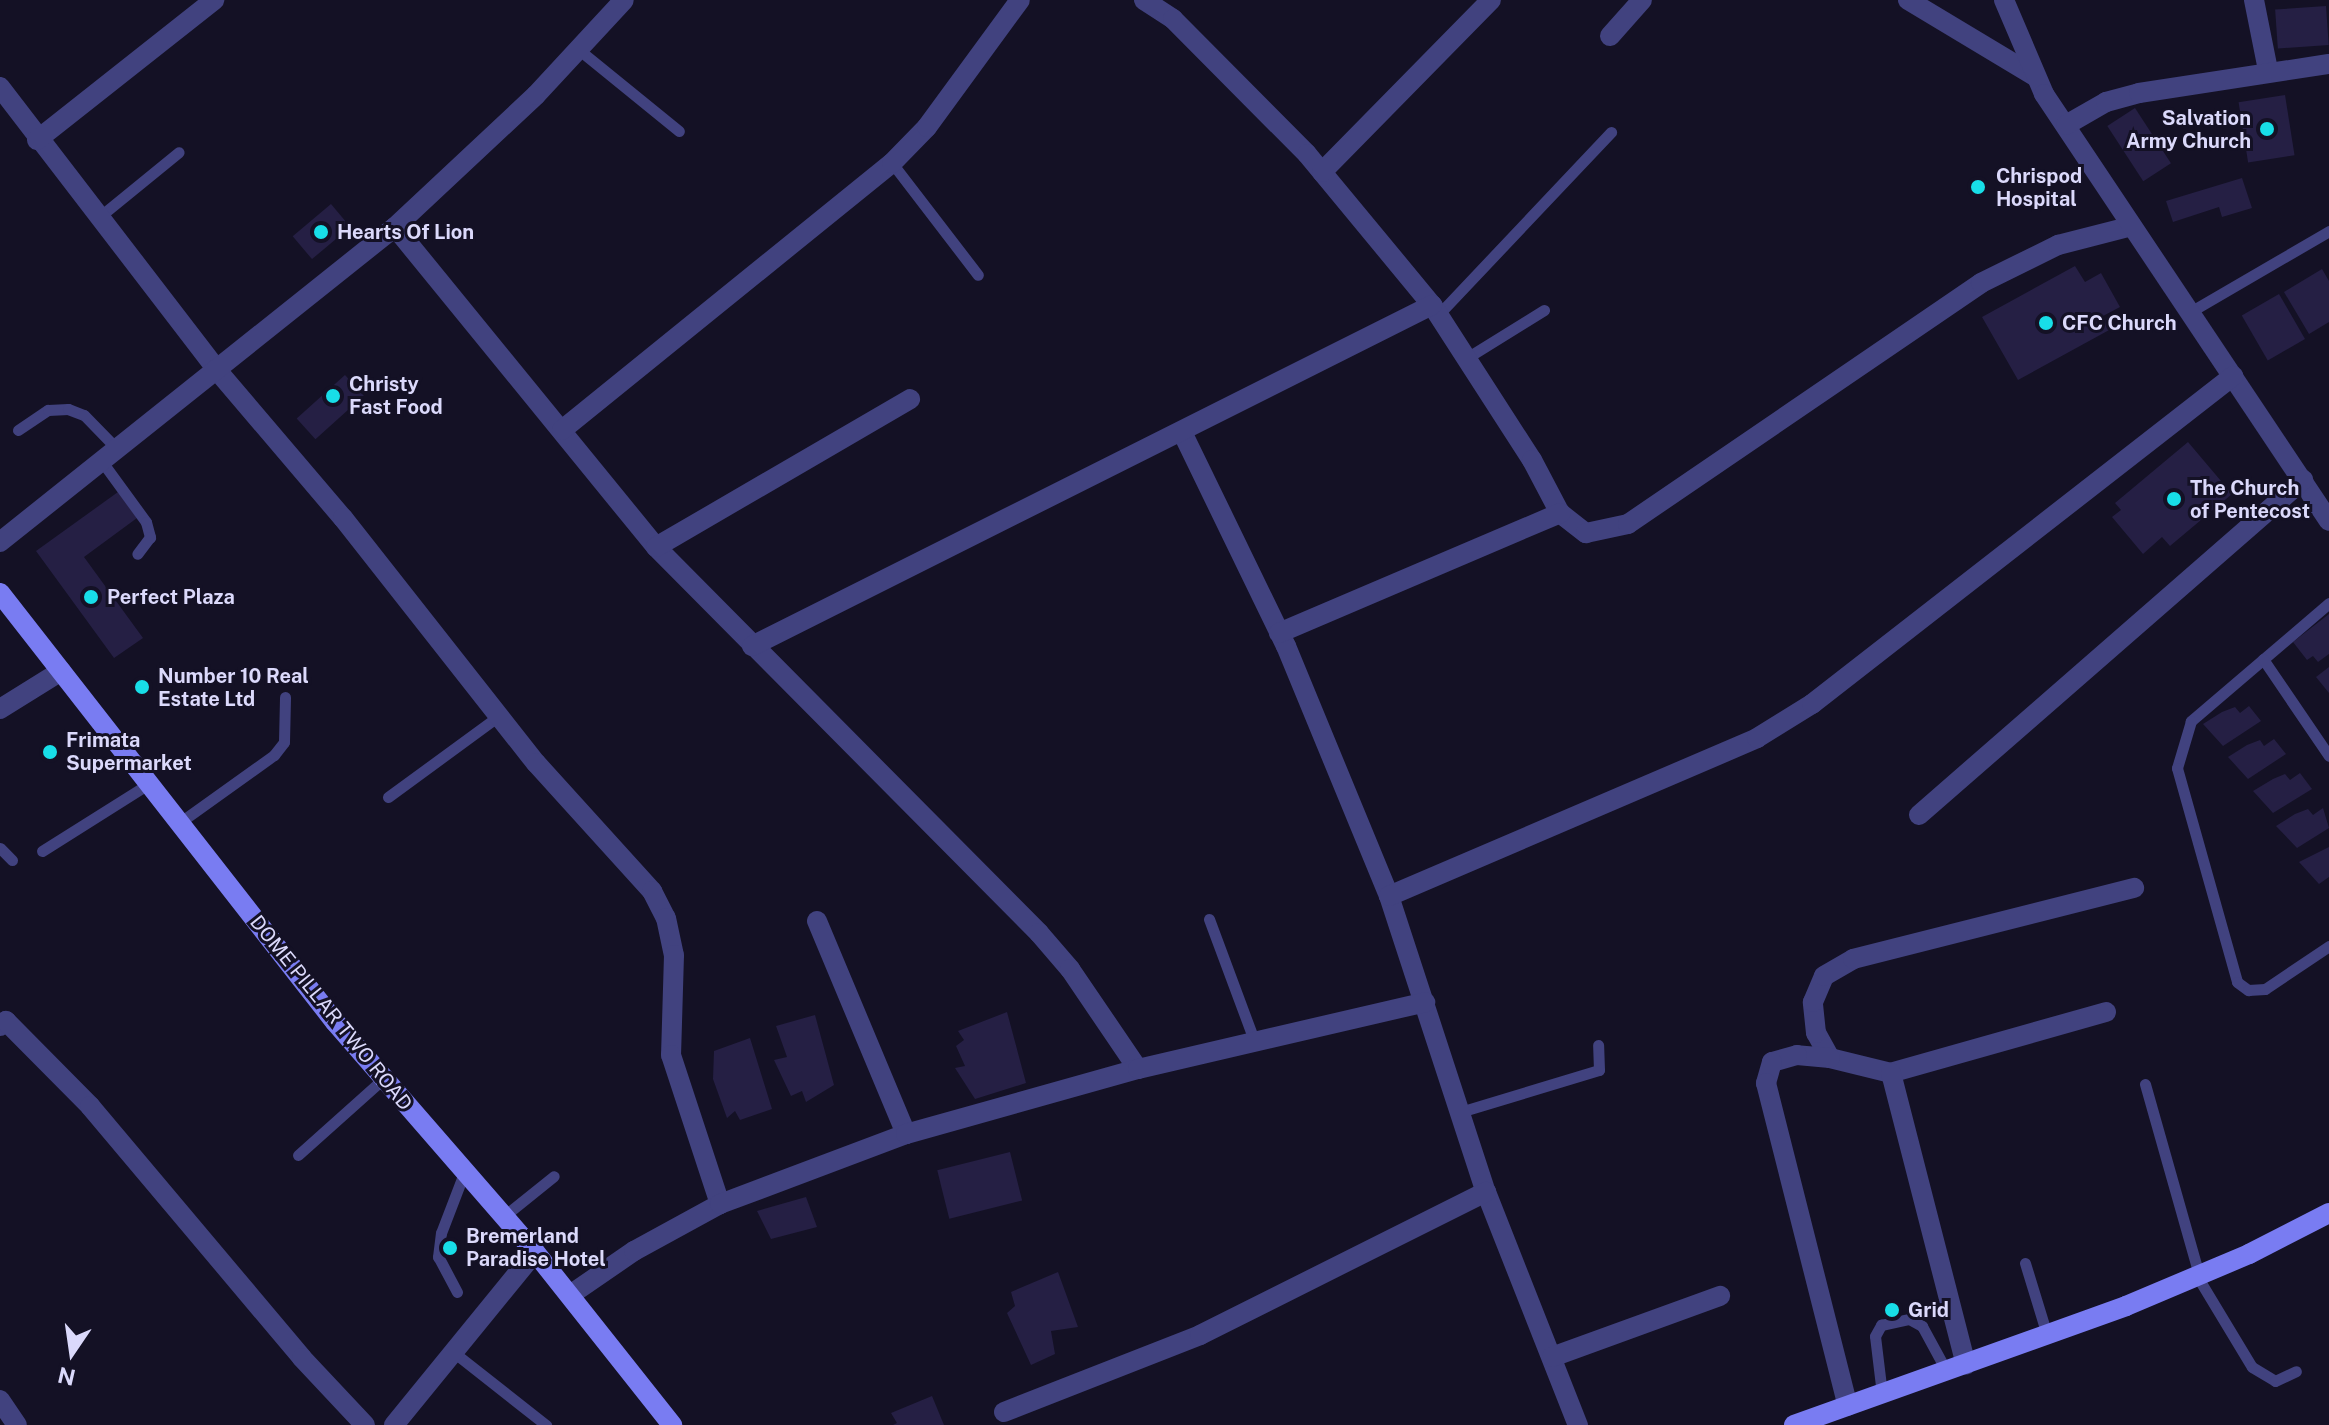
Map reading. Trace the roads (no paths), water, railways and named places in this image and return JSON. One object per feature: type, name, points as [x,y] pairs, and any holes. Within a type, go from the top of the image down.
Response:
[{"type":"street","points":[[37,140],[214,0]]},
{"type":"street","points":[[0,542],[395,227],[578,49],[624,0]]},
{"type":"street","points":[[562,430],[892,163],[927,127],[1020,0]]},
{"type":"street","points":[[1144,0],[1173,19],[1322,172],[1435,310],[1532,460],[1560,513],[1586,533],[1628,524],[1981,283],[2058,245],[2132,226]]},
{"type":"street","points":[[1322,172],[1491,0]]},
{"type":"street","points":[[1610,36],[1642,0]]},
{"type":"street","points":[[1908,0],[2036,77]]},
{"type":"street","points":[[2004,0],[2036,77],[2329,521]]},
{"type":"street","points":[[2254,0],[2268,70]]},
{"type":"street","points":[[2066,125],[2117,99],[2268,70],[2329,64]]},
{"type":"street","points":[[0,87],[37,140],[216,369],[500,715],[652,891],[666,918],[674,955],[671,1055],[720,1204]]},
{"type":"street","points":[[395,227],[656,547],[1039,933],[1070,969],[1138,1069]]},
{"type":"street","points":[[752,646],[1435,310]]},
{"type":"street","points":[[1389,896],[1757,738],[1825,694],[2233,376]]},
{"type":"street","points":[[656,547],[910,399]]},
{"type":"street","points":[[1183,434],[1279,633],[1389,896],[1486,1192],[1578,1425]]},
{"type":"street","points":[[1919,815],[2303,480]]},
{"type":"street","points":[[1279,633],[1560,513]]},
{"type":"street","name":"DOME PILLAR TWO ROAD","points":[[0,593],[147,785],[383,1079],[535,1252],[672,1425]]},
{"type":"street","points":[[0,709],[61,671]]},
{"type":"street","points":[[1830,1058],[1816,1033],[1813,1002],[1824,976],[1853,959],[2134,888]]},
{"type":"street","points":[[817,921],[906,1134]]},
{"type":"street","points":[[570,1295],[634,1251],[720,1204],[906,1134],[1138,1069],[1425,1002]]},
{"type":"street","points":[[1848,1406],[1766,1083],[1772,1062],[1797,1055],[1830,1058],[1891,1073],[2106,1012]]},
{"type":"street","points":[[2,1020],[90,1106],[302,1358],[365,1425]]},
{"type":"street","points":[[1891,1073],[1956,1368]]},
{"type":"street","points":[[1004,1412],[1200,1335],[1486,1192]]},
{"type":"street","points":[[1794,1425],[2047,1335],[2198,1275],[2329,1213]]},
{"type":"street","points":[[394,1425],[535,1252]]},
{"type":"street","points":[[1552,1357],[1720,1296]]},
{"type":"street","points":[[0,1400],[17,1425]]},
{"type":"lane","points":[[578,49],[679,131]]},
{"type":"lane","points":[[1435,310],[1611,132]]},
{"type":"lane","points":[[98,218],[179,152]]},
{"type":"lane","points":[[892,163],[978,275]]},
{"type":"lane","points":[[2190,312],[2329,231]]},
{"type":"lane","points":[[1465,359],[1544,310]]},
{"type":"lane","points":[[18,430],[48,410],[68,409],[84,415],[146,522],[150,537],[137,554]]},
{"type":"lane","points":[[2329,603],[2191,721],[2177,768],[2237,982],[2248,990],[2265,989],[2329,946]]},
{"type":"lane","points":[[2263,659],[2329,756]]},
{"type":"lane","points":[[179,823],[274,755],[284,742],[285,697]]},
{"type":"lane","points":[[388,797],[500,715]]},
{"type":"lane","points":[[42,851],[147,785]]},
{"type":"lane","points":[[0,848],[12,860]]},
{"type":"lane","points":[[1209,919],[1255,1043]]},
{"type":"lane","points":[[1460,1112],[1599,1070],[1598,1045]]},
{"type":"lane","points":[[298,1155],[383,1079]]},
{"type":"lane","points":[[2145,1084],[2198,1275],[2252,1367],[2275,1381],[2296,1371]]},
{"type":"lane","points":[[457,1292],[438,1257],[441,1233],[464,1173]]},
{"type":"lane","points":[[503,1217],[554,1176]]},
{"type":"lane","points":[[2025,1263],[2047,1335]]},
{"type":"lane","points":[[1882,1394],[1875,1336],[1881,1325],[1909,1319],[1922,1326],[1956,1368]]},
{"type":"lane","points":[[452,1351],[546,1425]]},
{"type":"place","name":"Salvation Army Church","points":[[2267,129]]},
{"type":"place","name":"Chrispod Hospital","points":[[1978,187]]},
{"type":"place","name":"Hearts Of Lion","points":[[321,232]]},
{"type":"place","name":"CFC Church","points":[[2046,323]]},
{"type":"place","name":"Christy Fast Food","points":[[333,396]]},
{"type":"place","name":"The Church of Pentecost","points":[[2174,499]]},
{"type":"place","name":"Perfect Plaza","points":[[91,597]]},
{"type":"place","name":"Number 10 Real Estate Ltd","points":[[142,687]]},
{"type":"place","name":"Frimata Supermarket","points":[[50,752]]},
{"type":"place","name":"Bremerland Paradise Hotel","points":[[450,1248]]},
{"type":"place","name":"Grid","points":[[1892,1310]]}]
